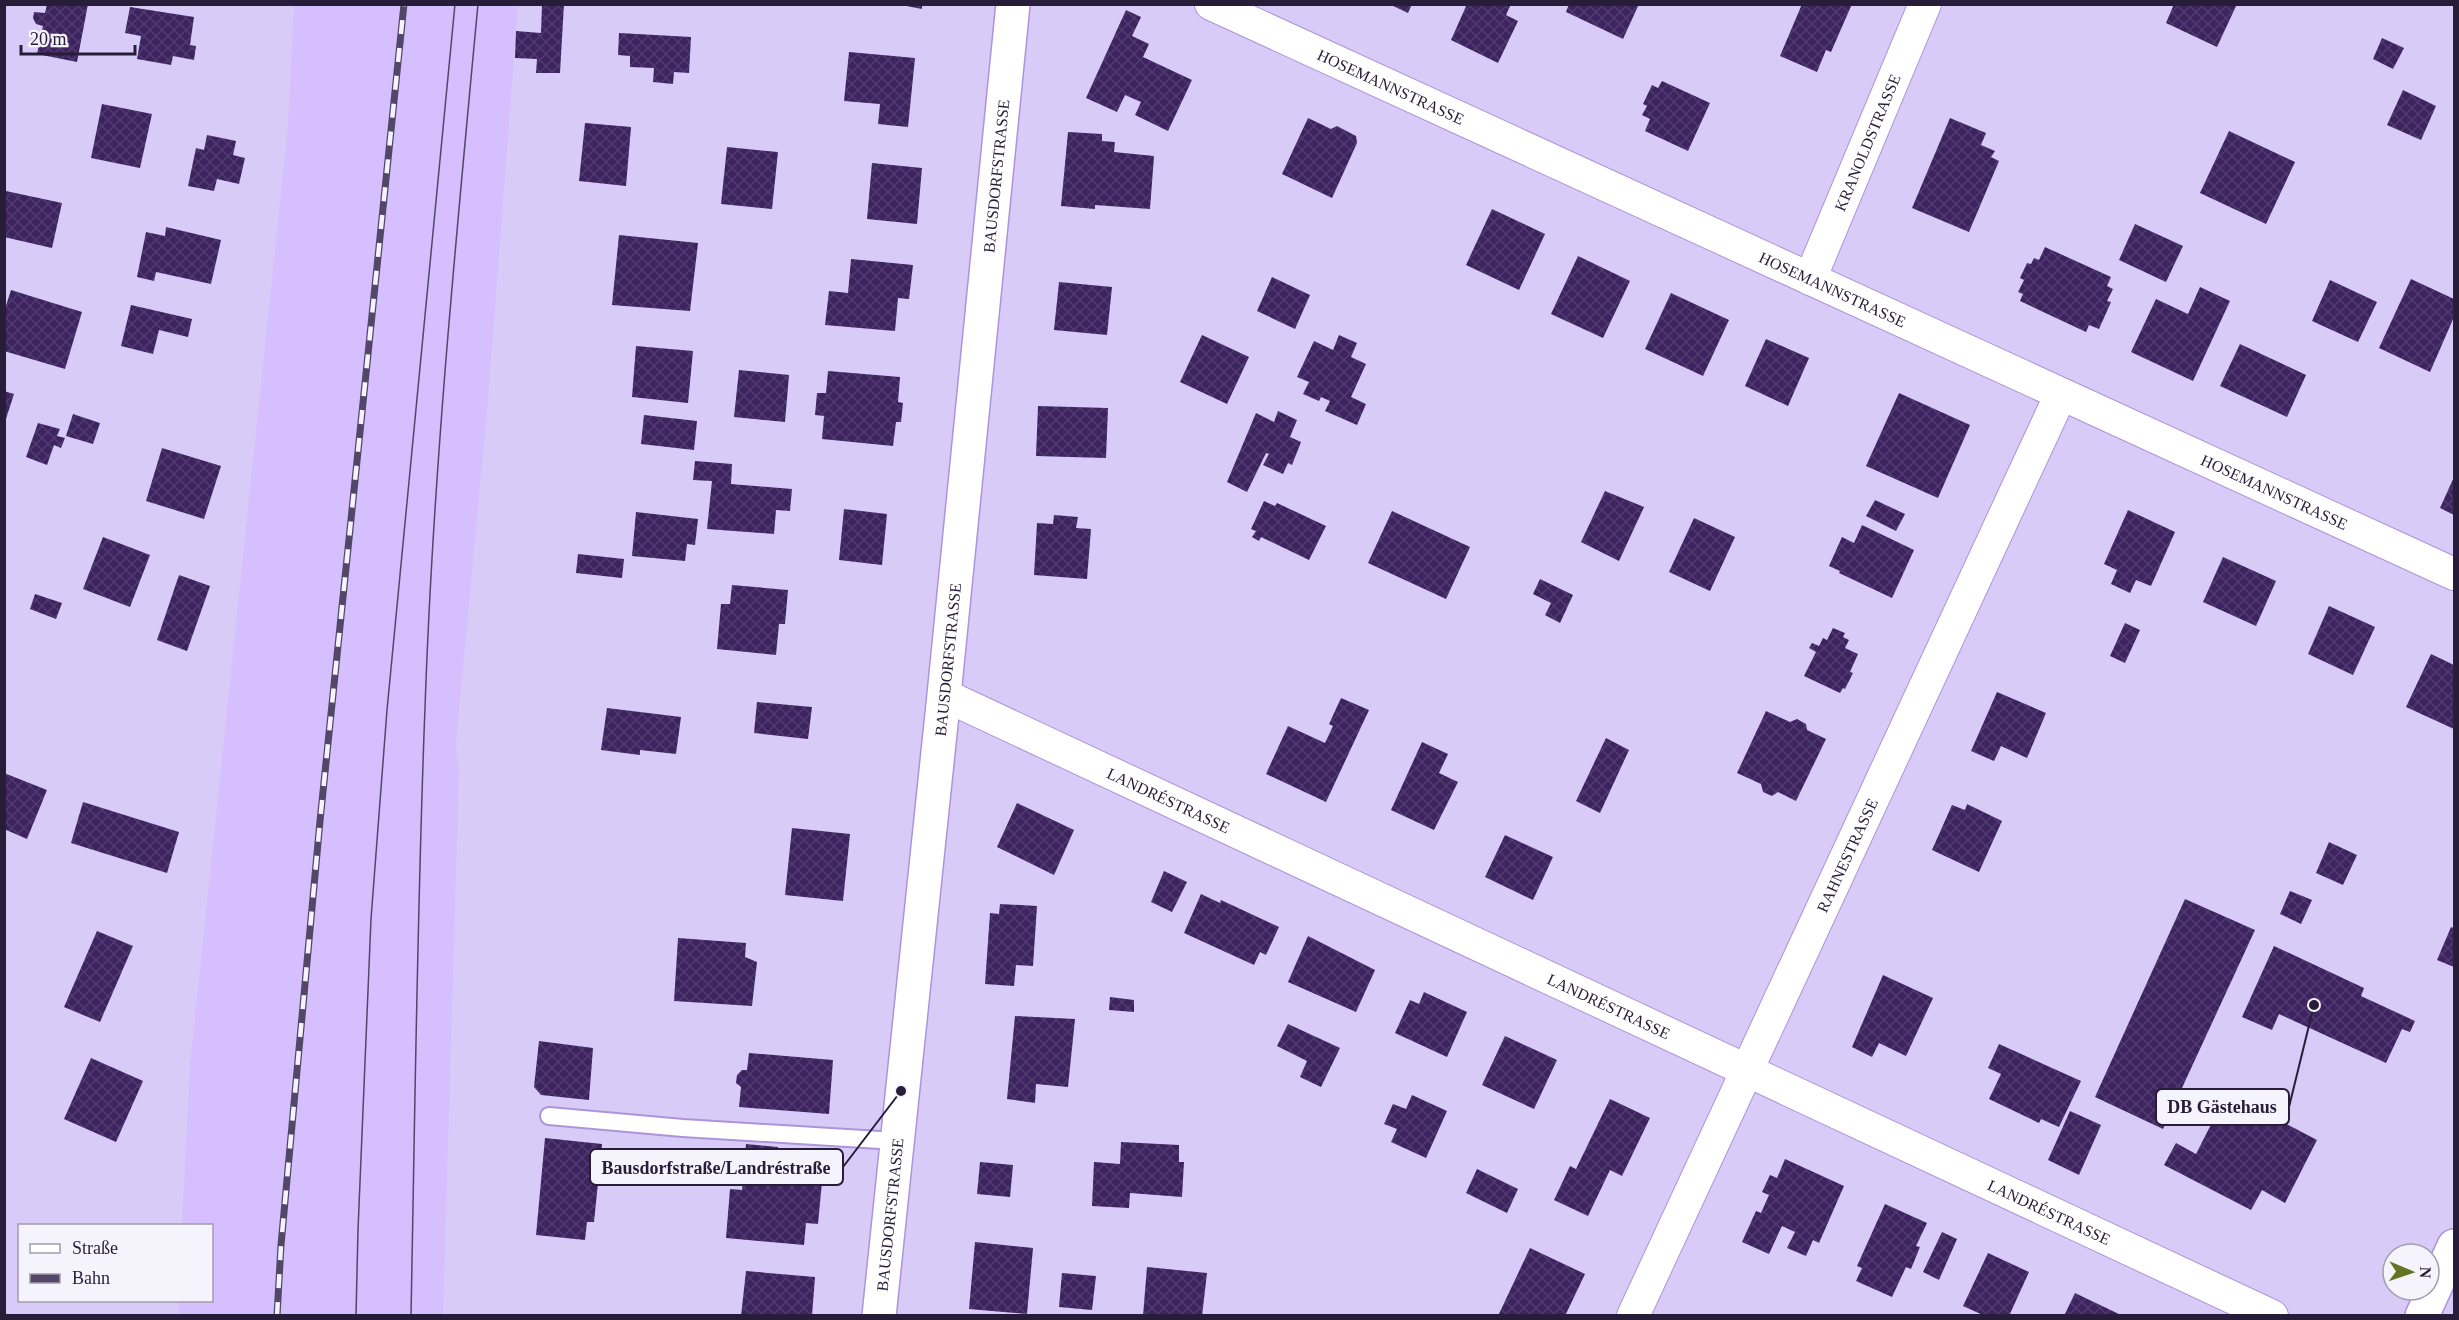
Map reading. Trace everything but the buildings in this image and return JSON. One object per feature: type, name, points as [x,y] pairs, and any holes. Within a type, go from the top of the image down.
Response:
[{"type":"street","name":"BAUSDORFSTRASSE","points":[[879,1316],[1013,4]]},
{"type":"street","name":"HOSEMANNSTRASSE","points":[[1211,4],[2454,574]]},
{"type":"street","name":"KRANOLDSTRASSE","points":[[1810,279],[1925,4]]},
{"type":"street","name":"RAHNESTRASSE","points":[[1633,1316],[2061,394]]},
{"type":"street","name":"LANDRÉSTRASSE","points":[[944,695],[2272,1316]]},
{"type":"street","points":[[2422,1316],[2454,1246]]},
{"type":"lane","points":[[549,1116],[683,1128],[896,1141]]},
{"type":"shaded area","points":[[294,5],[518,5],[488,400],[456,743],[459,771],[443,1315],[178,1316],[179,1302],[213,1302],[213,1224],[182,1224],[190,1065],[288,125]]},
{"type":"tram line","points":[[356,1316],[371,919],[387,710],[455,4]]},
{"type":"tram line","points":[[411,1316],[416,1012],[429,620],[446,356],[478,4]]},
{"type":"railway","points":[[277,1316],[281,1245],[320,821],[404,4]]},
{"type":"place","name":"DB Gästehaus","points":[[2314,1005]]},
{"type":"place","name":"Bausdorfstraße/Landréstraße","points":[[901,1091]]}]
